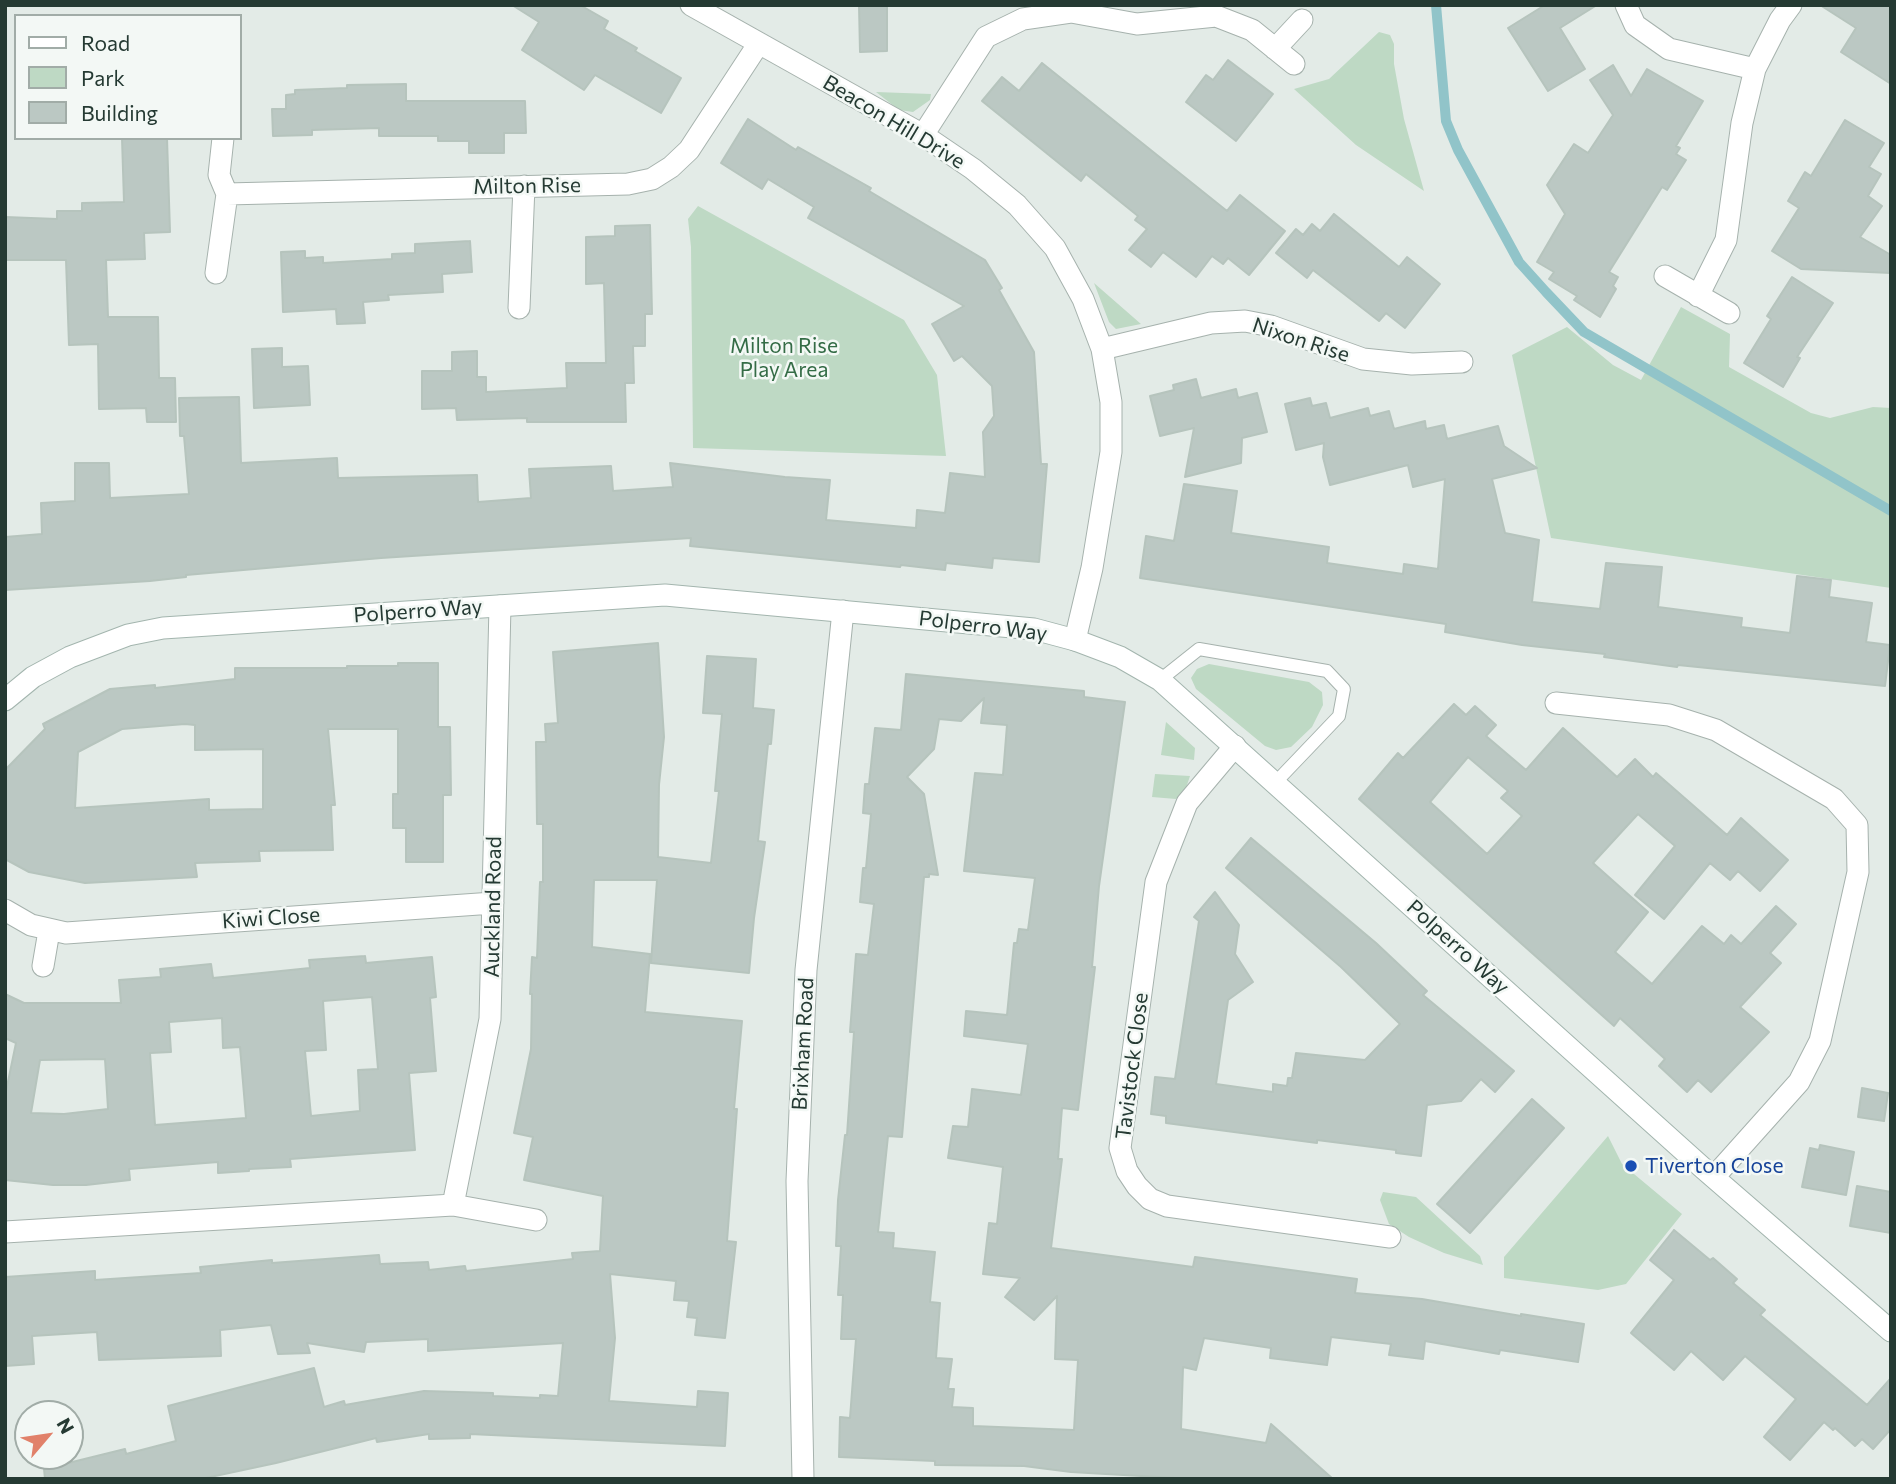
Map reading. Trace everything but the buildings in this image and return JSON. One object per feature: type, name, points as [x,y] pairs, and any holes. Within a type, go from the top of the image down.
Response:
[{"type":"street","name":"Beacon Hill Drive","points":[[691,5],[923,135],[1017,205],[1055,248],[1083,299],[1102,349],[1111,402],[1111,452],[1092,568],[1075,640]]},
{"type":"street","points":[[1626,5],[1635,24],[1669,49],[1755,69]]},
{"type":"street","points":[[1698,296],[1726,240],[1742,123],[1755,69],[1780,20],[1791,5]]},
{"type":"street","points":[[923,135],[986,37],[1023,19],[1071,12],[1136,24],[1216,16],[1252,30],[1294,64]]},
{"type":"street","points":[[1275,49],[1302,20]]},
{"type":"street","name":"Milton Rise","points":[[228,194],[628,184],[652,179],[671,167],[689,150],[759,43]]},
{"type":"street","points":[[216,274],[228,194],[219,175],[223,140]]},
{"type":"street","points":[[519,309],[524,186]]},
{"type":"street","points":[[1665,276],[1729,313]]},
{"type":"street","name":"Nixon Rise","points":[[1102,349],[1211,323],[1245,321],[1271,326],[1363,359],[1412,364],[1462,362]]},
{"type":"street","name":"Polperro Way","points":[[5,700],[33,677],[71,657],[128,635],[163,628],[664,595],[1034,629],[1075,640],[1120,657],[1160,680],[1714,1177],[1891,1331]]},
{"type":"street","name":"Auckland Road","points":[[453,1205],[490,1019],[500,606]]},
{"type":"street","name":"Brixham Road","points":[[803,1479],[797,1181],[806,984],[844,611]]},
{"type":"street","points":[[1556,703],[1669,715],[1716,730],[1834,799],[1857,825],[1858,872],[1820,1041],[1798,1082],[1714,1177]]},
{"type":"street","name":"Tavistock Close","points":[[1235,746],[1187,803],[1156,882],[1120,1148],[1127,1171],[1150,1199],[1167,1206],[1390,1237]]},
{"type":"street","name":"Kiwi Close","points":[[5,910],[31,925],[66,933],[493,903]]},
{"type":"street","points":[[43,966],[49,931]]},
{"type":"street","points":[[5,1232],[453,1205],[536,1220]]},
{"type":"lane","points":[[1160,680],[1199,649],[1327,671],[1344,689],[1339,716],[1275,783]]},
{"type":"green space","points":[[1379,32],[1390,35],[1394,44],[1394,64],[1404,119],[1424,191],[1356,145],[1294,89],[1329,79]]},
{"type":"green space","points":[[876,92],[931,94],[930,100],[913,112],[899,110]]},
{"type":"green space","name":"Milton Rise Play Area","points":[[698,206],[904,320],[937,375],[946,456],[693,448],[691,247],[688,219]]},
{"type":"green space","points":[[1094,283],[1141,324],[1116,329],[1109,322]]},
{"type":"green space","points":[[1681,307],[1730,334],[1729,367],[1811,413],[1830,418],[1873,407],[1891,408],[1891,588],[1551,538],[1512,355],[1567,327],[1613,365],[1641,380]]},
{"type":"green space","points":[[1209,664],[1309,682],[1322,692],[1323,705],[1312,727],[1291,747],[1276,750],[1265,746],[1196,689],[1191,678],[1197,669]]},
{"type":"green space","points":[[1166,722],[1195,748],[1194,760],[1161,755]]},
{"type":"green space","points":[[1155,774],[1190,776],[1186,788],[1176,799],[1152,797]]},
{"type":"green space","points":[[1608,1136],[1622,1164],[1682,1214],[1626,1284],[1598,1290],[1504,1278],[1504,1257]]},
{"type":"green space","points":[[1383,1192],[1416,1197],[1480,1256],[1483,1265],[1444,1253],[1409,1237],[1389,1224],[1380,1200]]},
{"type":"waterway","points":[[1436,5],[1446,121],[1458,150],[1519,262],[1584,332],[1891,511]]},
{"type":"place","name":"Tiverton Close","points":[[1631,1166]]}]
